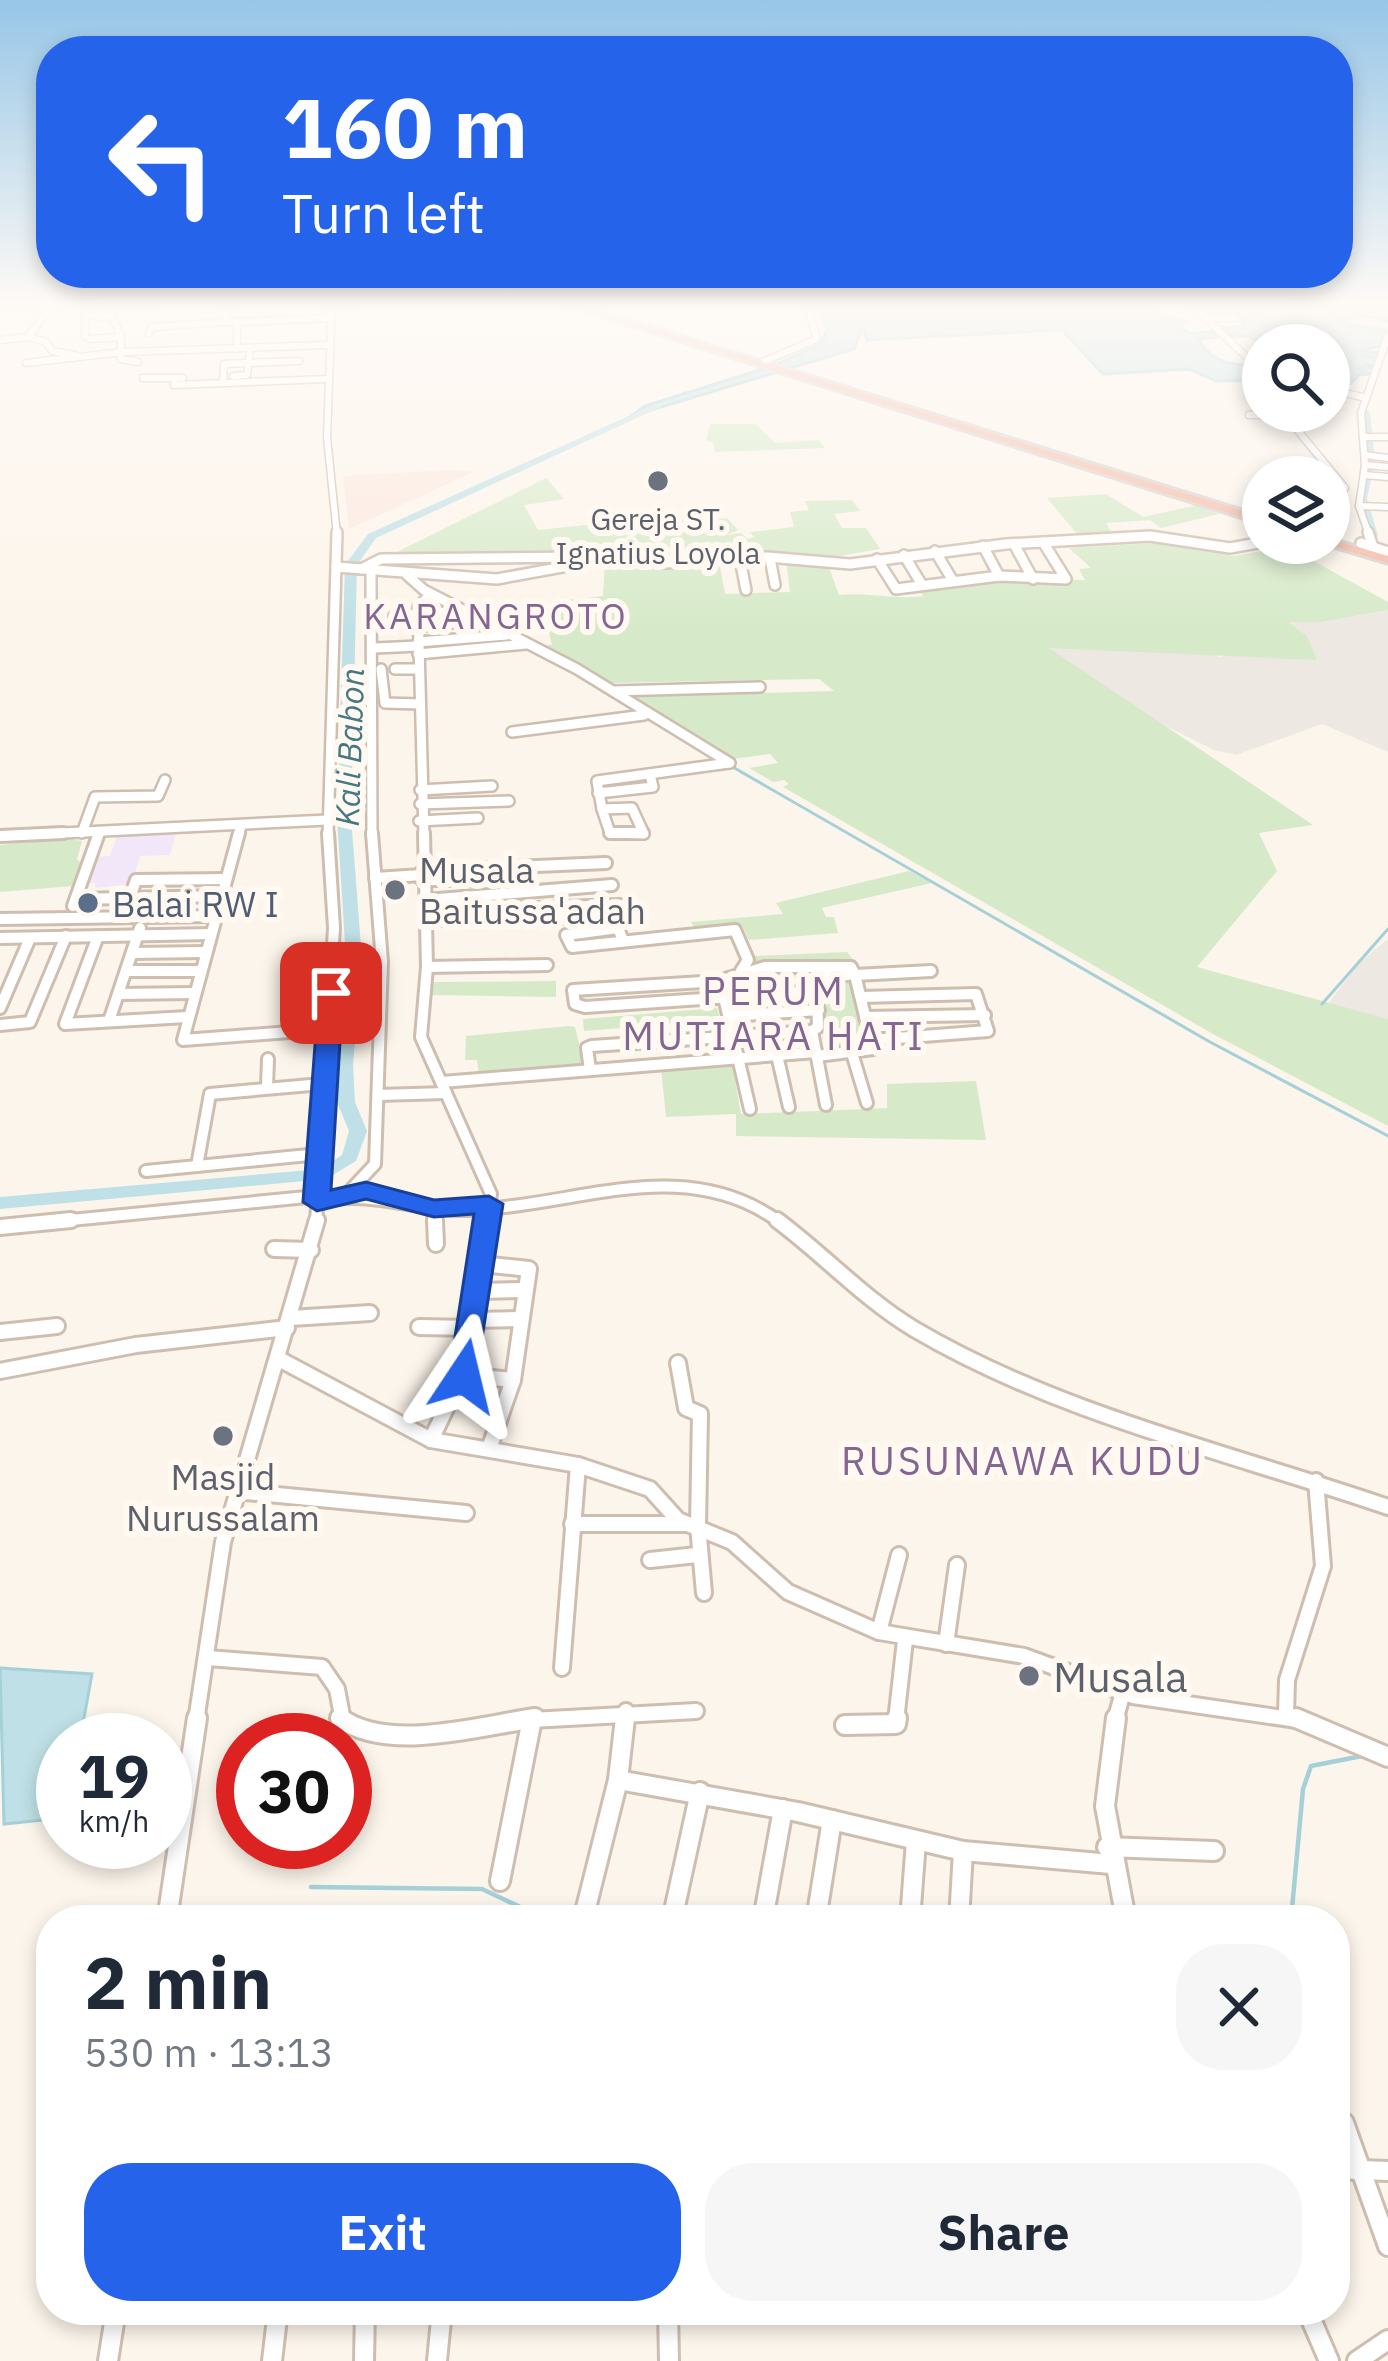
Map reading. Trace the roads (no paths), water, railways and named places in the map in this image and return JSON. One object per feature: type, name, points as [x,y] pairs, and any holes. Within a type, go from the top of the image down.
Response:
[{"type":"highway","points":[[915,410],[1242,512]]},
{"type":"highway","points":[[1350,542],[1388,556]]},
{"type":"highway","points":[[1350,545],[1388,556]]},
{"type":"street","points":[[169,1905],[235,1491],[311,1250],[317,1197],[334,928],[327,820],[330,609],[339,567],[329,410]]},
{"type":"street","points":[[1365,545],[1358,489],[1368,465],[1366,410]]},
{"type":"street","points":[[1299,432],[1319,456]]},
{"type":"street","points":[[1367,437],[1388,437]]},
{"type":"street","points":[[1368,465],[1388,458]]},
{"type":"street","points":[[1368,465],[1388,467]]},
{"type":"street","points":[[1368,465],[1388,477]]},
{"type":"street","points":[[1350,488],[1358,489]]},
{"type":"street","points":[[1363,507],[1388,507]]},
{"type":"street","points":[[367,570],[381,559],[860,562],[983,546],[1175,536],[1230,548],[1242,546]]},
{"type":"street","points":[[877,559],[893,588],[998,576],[1066,579],[1043,542]]},
{"type":"street","points":[[1014,544],[1033,579]]},
{"type":"street","points":[[983,546],[998,576]]},
{"type":"street","points":[[935,551],[952,581]]},
{"type":"street","points":[[904,555],[922,585]]},
{"type":"street","points":[[770,558],[775,585]]},
{"type":"street","points":[[740,559],[746,590]]},
{"type":"street","points":[[339,567],[444,580],[555,574],[590,562]]},
{"type":"street","points":[[860,562],[863,576]]},
{"type":"street","points":[[346,1195],[375,1164],[379,1095],[382,962],[370,811],[377,623],[367,570]]},
{"type":"street","points":[[406,575],[431,594],[618,691],[645,715],[730,763],[600,779],[598,794],[602,808],[612,834],[644,834],[632,808],[602,808]]},
{"type":"street","points":[[431,594],[419,605],[418,621],[419,821],[427,967],[421,1037],[488,1180],[489,1204],[464,1376],[431,1440]]},
{"type":"street","points":[[418,621],[464,611]]},
{"type":"street","points":[[394,616],[418,621],[481,620]]},
{"type":"street","points":[[418,648],[510,635]]},
{"type":"street","points":[[377,647],[527,644]]},
{"type":"street","points":[[377,647],[385,703],[420,704]]},
{"type":"street","points":[[395,669],[418,669]]},
{"type":"street","points":[[618,691],[760,687]]},
{"type":"street","points":[[542,721],[645,715]]},
{"type":"street","points":[[512,732],[645,715]]},
{"type":"street","points":[[82,833],[95,797],[158,796],[165,780]]},
{"type":"street","points":[[420,790],[492,786]]},
{"type":"street","points":[[420,805],[508,801]]},
{"type":"street","points":[[419,821],[478,818]]},
{"type":"street","points":[[0,836],[327,820]]},
{"type":"street","points":[[242,826],[184,1040],[329,1029]]},
{"type":"street","points":[[69,918],[99,832]]},
{"type":"street","points":[[375,878],[606,863]]},
{"type":"street","points":[[422,875],[478,880]]},
{"type":"street","points":[[123,917],[136,880],[226,879]]},
{"type":"street","points":[[425,911],[612,885]]},
{"type":"street","points":[[76,899],[222,896]]},
{"type":"street","points":[[425,911],[619,911]]},
{"type":"street","points":[[211,934],[30,938],[0,934],[3,919],[216,916]]},
{"type":"street","points":[[110,1018],[144,917]]},
{"type":"street","points":[[618,928],[622,938],[620,945],[572,947],[566,935],[572,930],[618,928]]},
{"type":"street","points":[[622,938],[735,930],[748,960],[741,971]]},
{"type":"street","points":[[0,1024],[28,1024],[66,936]]},
{"type":"street","points":[[98,936],[64,1022],[90,1027],[110,1018],[187,1017]]},
{"type":"street","points":[[0,1008],[30,938]]},
{"type":"street","points":[[132,952],[206,952]]},
{"type":"street","points":[[427,967],[548,965]]},
{"type":"street","points":[[126,971],[200,970]]},
{"type":"street","points":[[817,991],[584,1007],[574,1002],[573,989],[719,981],[741,971],[855,975],[931,971]]},
{"type":"street","points":[[590,1070],[588,1047],[818,1028],[813,972]]},
{"type":"street","points":[[379,1095],[573,1076],[590,1070],[872,1051],[855,975]]},
{"type":"street","points":[[719,981],[750,1109]]},
{"type":"street","points":[[118,994],[194,993]]},
{"type":"street","points":[[861,997],[972,993],[980,998],[988,1031],[871,1040]]},
{"type":"street","points":[[728,1016],[818,1010]]},
{"type":"street","points":[[865,1017],[985,1015]]},
{"type":"street","points":[[812,1030],[826,1105]]},
{"type":"street","points":[[852,1053],[867,1102]]},
{"type":"street","points":[[777,1055],[789,1107]]},
{"type":"street","points":[[267,1087],[268,1059]]},
{"type":"street","points":[[197,1166],[210,1094],[322,1084]]},
{"type":"street","points":[[146,1171],[319,1158]]},
{"type":"street","points":[[0,1227],[372,1191],[434,1208],[679,1186],[731,1196],[792,1232],[888,1315],[981,1365],[1388,1507]]},
{"type":"street","points":[[613,1191],[615,1208]]},
{"type":"street","points":[[434,1208],[436,1244]]},
{"type":"street","points":[[274,1249],[311,1250]]},
{"type":"street","points":[[482,1264],[527,1267],[513,1380],[489,1450]]},
{"type":"street","points":[[478,1291],[525,1290]]},
{"type":"street","points":[[0,1371],[136,1345],[370,1313]]},
{"type":"street","points":[[419,1328],[521,1319]]},
{"type":"street","points":[[0,1332],[57,1326]]},
{"type":"street","points":[[279,1359],[431,1440],[578,1465],[650,1489],[692,1526],[732,1542],[788,1592],[879,1632],[905,1640],[1024,1656],[1123,1693],[1286,1715],[1387,1761]]},
{"type":"street","points":[[678,1363],[686,1408],[700,1414],[703,1485],[692,1526],[704,1593]]},
{"type":"street","points":[[464,1376],[513,1380]]},
{"type":"street","points":[[562,1667],[578,1465]]},
{"type":"street","points":[[1286,1715],[1287,1680],[1323,1566],[1316,1481]]},
{"type":"street","points":[[235,1491],[466,1513]]},
{"type":"street","points":[[572,1524],[692,1526]]},
{"type":"street","points":[[650,1560],[697,1555]]},
{"type":"street","points":[[879,1632],[899,1555]]},
{"type":"street","points":[[946,1644],[957,1565]]},
{"type":"street","points":[[845,1725],[896,1724],[905,1640]]},
{"type":"street","points":[[208,1658],[322,1666],[337,1689],[337,1714],[351,1727],[486,1728],[626,1711],[696,1711]]},
{"type":"street","points":[[1122,1905],[1102,1817],[1107,1747],[1123,1693]]},
{"type":"street","points":[[587,1905],[618,1780],[626,1711]]},
{"type":"street","points":[[500,1881],[532,1719]]},
{"type":"street","points":[[618,1780],[783,1809],[963,1851],[1109,1856],[1214,1852]]},
{"type":"street","points":[[675,1905],[700,1792]]},
{"type":"street","points":[[766,1905],[783,1809]]},
{"type":"street","points":[[818,1905],[832,1820]]},
{"type":"street","points":[[911,1905],[916,1841]]},
{"type":"street","points":[[960,1905],[963,1851]]},
{"type":"street","points":[[1350,2137],[1388,2246]]},
{"type":"street","points":[[1350,2170],[1388,2171]]},
{"type":"street","points":[[108,2361],[114,2325]]},
{"type":"street","points":[[272,2361],[276,2325]]},
{"type":"street","points":[[364,2361],[365,2325]]},
{"type":"street","points":[[437,2361],[441,2325]]},
{"type":"street","points":[[668,2325],[669,2361]]},
{"type":"street","points":[[1313,2325],[1329,2361]]},
{"type":"street","points":[[1357,2361],[1388,2340]]},
{"type":"water","points":[[0,1668],[92,1674],[85,1713],[36,1713],[36,1821],[4,1824]]},
{"type":"waterway","name":"Kali Babon","points":[[0,1203],[326,1174],[350,1157],[358,1131],[346,1102],[345,1065],[354,959],[344,817],[351,565],[372,536],[649,410]]},
{"type":"waterway","points":[[1365,412],[1370,461],[1362,498],[1372,536]]},
{"type":"waterway","points":[[1295,432],[1315,456]]},
{"type":"waterway","points":[[731,766],[1210,1042],[1388,1136]]},
{"type":"waterway","points":[[1322,1004],[1388,929]]},
{"type":"waterway","points":[[1347,1730],[1371,1740]]},
{"type":"waterway","points":[[1292,1905],[1303,1789],[1311,1766],[1362,1756]]},
{"type":"waterway","points":[[311,1887],[482,1889],[516,1905]]},
{"type":"place","name":"Gereja ST. Ignatius Loyola","points":[[658,481]]},
{"type":"place","name":"Musala Baitussa'adah","points":[[395,890]]},
{"type":"place","name":"Balai RW I","points":[[88,903]]},
{"type":"place","name":"Masjid Nurussalam","points":[[223,1436]]},
{"type":"place","name":"Musala","points":[[1029,1676]]},
{"type":"district","name":"KARANGROTO","points":[[496,615]]},
{"type":"district","name":"PERUM MUTIARA HATI","points":[[774,1012]]},
{"type":"district","name":"RUSUNAWA KUDU","points":[[1023,1460]]}]
